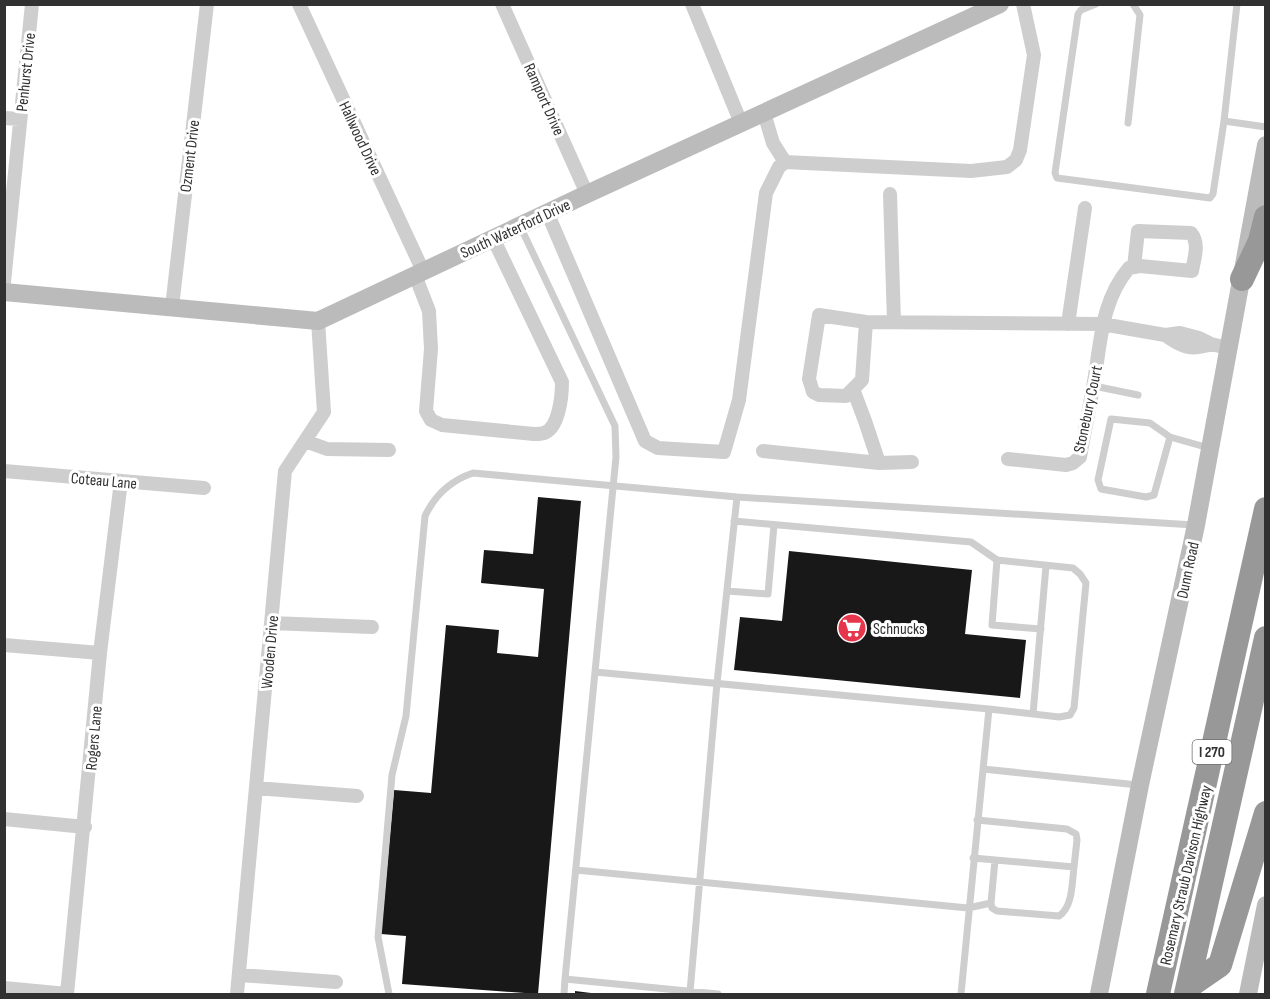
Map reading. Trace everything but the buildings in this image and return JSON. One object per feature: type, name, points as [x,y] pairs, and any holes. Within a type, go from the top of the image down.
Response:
[{"type":"highway","points":[[1242,279],[1260,241],[1266,217]]},
{"type":"highway","name":"Rosemary Straub Davison Highway","points":[[1158,994],[1266,509]]},
{"type":"highway","name":"Rosemary Straub Davison Highway","points":[[1187,991],[1266,638]]},
{"type":"highway","points":[[1187,991],[1220,965],[1266,813]]},
{"type":"street","name":"Penhurst Drive","points":[[4,282],[32,4]]},
{"type":"street","name":"Ozment Drive","points":[[172,307],[207,4]]},
{"type":"street","name":"Hallwood Drive","points":[[299,4],[419,273],[429,310],[431,349],[426,411],[431,420],[442,425],[534,434],[546,433],[553,426],[562,400],[562,382],[492,238]]},
{"type":"street","name":"Ramport Drive","points":[[502,4],[587,194]]},
{"type":"street","points":[[692,4],[741,123]]},
{"type":"street","name":"South Waterford Drive","points":[[318,321],[547,212],[1000,4]]},
{"type":"street","points":[[547,212],[645,441],[658,448],[724,452],[739,400],[766,193],[779,167],[784,162],[970,171],[1007,167],[1016,160],[1020,150],[1034,55],[1023,4]]},
{"type":"street","points":[[764,113],[773,142],[784,162]]},
{"type":"street","points":[[4,118],[20,119]]},
{"type":"street","name":"Dunn Road","points":[[1099,994],[1140,785],[1211,448],[1220,346],[1242,279],[1266,145]]},
{"type":"street","points":[[890,194],[894,322]]},
{"type":"street","points":[[1068,324],[1085,208]]},
{"type":"street","points":[[1138,231],[1191,233],[1195,238],[1196,248],[1192,271],[1134,267],[1138,231]]},
{"type":"street","name":"Stonebury Court","points":[[1008,459],[1066,465],[1080,457],[1094,386],[1102,324],[1111,293],[1129,268],[1134,267]]},
{"type":"street","points":[[4,292],[318,321]]},
{"type":"street","points":[[866,322],[862,380],[846,396],[819,395],[813,392],[809,379],[819,315],[866,322],[1102,324],[1165,335],[1180,333],[1220,346]]},
{"type":"street","name":"Wooden Drive","points":[[237,994],[285,471],[324,412],[318,321]]},
{"type":"street","points":[[853,390],[866,420],[879,463]]},
{"type":"street","points":[[305,441],[327,449],[389,450]]},
{"type":"street","points":[[763,451],[879,463],[912,462]]},
{"type":"street","name":"Coteau Lane","points":[[4,471],[204,488]]},
{"type":"street","name":"Rogers Lane","points":[[67,994],[85,827],[100,653],[121,481]]},
{"type":"street","points":[[271,623],[372,627]]},
{"type":"street","points":[[4,645],[100,653]]},
{"type":"street","points":[[256,788],[357,796]]},
{"type":"street","points":[[4,819],[85,827]]},
{"type":"street","points":[[1248,994],[1266,905]]},
{"type":"street","points":[[239,975],[336,982]]},
{"type":"street","points":[[4,988],[67,994]]},
{"type":"lane","points":[[1096,4],[1081,10],[1078,15],[1055,173],[1057,178],[1210,198],[1213,194],[1224,121],[1237,4]]},
{"type":"lane","points":[[1128,123],[1140,15],[1133,4]]},
{"type":"lane","points":[[1224,121],[1266,127]]},
{"type":"lane","points":[[520,225],[615,426],[616,457],[564,994]]},
{"type":"lane","points":[[1094,386],[1138,396]]},
{"type":"lane","points":[[1168,435],[1156,491],[1151,497],[1101,489],[1098,480],[1109,422],[1115,418],[1150,423],[1168,435],[1211,448]]},
{"type":"lane","points":[[389,994],[378,937],[392,775],[406,716],[425,516],[436,498],[460,477],[473,473],[737,497],[1196,525]]},
{"type":"lane","points":[[690,992],[717,683],[737,497]]},
{"type":"lane","points":[[595,672],[1059,717],[1070,715],[1074,708],[1086,583],[1073,568],[998,560],[970,542],[734,521]]},
{"type":"lane","points":[[727,591],[768,594],[774,525]]},
{"type":"lane","points":[[998,560],[992,625],[1041,630]]},
{"type":"lane","points":[[1033,714],[1046,566]]},
{"type":"lane","points":[[961,994],[989,709]]},
{"type":"lane","points":[[983,769],[1140,785]]},
{"type":"lane","points":[[977,820],[1068,829],[1076,834],[1074,867],[1067,906],[1063,914],[1059,916],[997,911],[992,908],[995,860]]},
{"type":"lane","points":[[974,858],[1074,867]]},
{"type":"lane","points":[[576,870],[968,908],[991,903]]},
{"type":"lane","points":[[565,979],[718,994]]},
{"type":"place","name":"Schnucks","points":[[852,628]]}]
